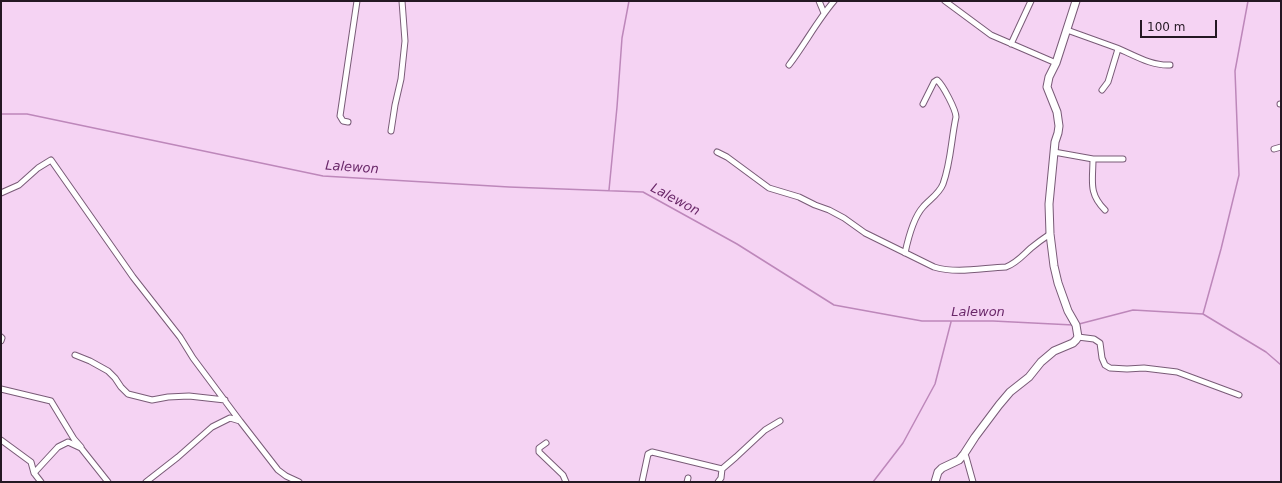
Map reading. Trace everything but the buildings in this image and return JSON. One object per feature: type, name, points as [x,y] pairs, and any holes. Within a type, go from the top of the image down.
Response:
[{"type":"street","points":[[348,122],[344,121],[340,116],[357,1]]},
{"type":"street","points":[[391,131],[401,79],[405,41],[402,1]]},
{"type":"street","points":[[819,1],[824,13]]},
{"type":"street","points":[[789,65],[802,49],[824,13],[834,1]]},
{"type":"street","points":[[945,1],[991,35],[1056,63]]},
{"type":"street","points":[[1011,44],[1031,1]]},
{"type":"street","points":[[935,482],[938,472],[942,468],[958,460],[964,454],[998,405],[1010,392],[1029,377],[1041,362],[1054,351],[1073,343],[1078,337],[1076,325],[1068,311],[1058,283],[1054,266],[1050,234],[1049,204],[1054,142],[1059,126],[1057,112],[1047,87],[1049,77],[1056,63],[1076,1]]},
{"type":"street","points":[[1067,30],[1146,61],[1162,66],[1170,65]]},
{"type":"street","points":[[1102,90],[1108,82],[1118,49]]},
{"type":"street","points":[[905,253],[911,231],[920,211],[938,193],[943,184],[951,153],[956,117],[947,94],[936,80],[923,104]]},
{"type":"street","points":[[1274,149],[1281,147]]},
{"type":"street","points":[[717,152],[727,157],[769,188],[799,197],[829,210],[844,218],[865,234],[940,269],[958,270],[1006,266],[1016,262],[1032,247],[1050,234]]},
{"type":"street","points":[[1054,152],[1093,159],[1123,159]]},
{"type":"street","points":[[1093,159],[1093,192],[1097,202],[1105,210]]},
{"type":"street","points":[[1,193],[19,186],[38,168],[51,160],[134,277],[180,337],[193,358],[278,470],[286,476],[299,482]]},
{"type":"street","points":[[1,337],[1,341]]},
{"type":"street","points":[[1078,337],[1094,339],[1100,343],[1104,365],[1110,368],[1144,368],[1177,372],[1239,395]]},
{"type":"street","points":[[75,355],[108,371],[116,378],[121,387],[128,394],[152,400],[168,397],[189,396],[225,400]]},
{"type":"street","points":[[1,389],[51,401],[74,439],[108,482]]},
{"type":"street","points":[[146,482],[212,428],[230,418],[240,420]]},
{"type":"street","points":[[718,482],[721,478],[722,469],[765,430],[780,421]]},
{"type":"street","points":[[1,440],[31,462],[34,473],[41,482]]},
{"type":"street","points":[[34,473],[58,447],[68,442],[81,448]]},
{"type":"street","points":[[546,443],[539,448],[539,452],[563,475],[566,482]]},
{"type":"street","points":[[642,482],[648,454],[650,452],[722,469]]},
{"type":"street","points":[[964,454],[966,456],[973,482]]},
{"type":"waterway","points":[[609,190],[622,38],[629,1]]},
{"type":"waterway","points":[[1203,314],[1239,175],[1235,71],[1248,1]]},
{"type":"waterway","name":"Lalewon","points":[[1,114],[27,114],[323,176],[509,187],[643,192],[737,244],[834,305],[922,321],[993,321],[1073,325]]},
{"type":"waterway","name":"Lalewon","points":[[1079,324],[1133,310],[1203,314],[1266,352],[1281,365]]},
{"type":"waterway","points":[[873,482],[903,443],[935,384],[951,322]]}]
